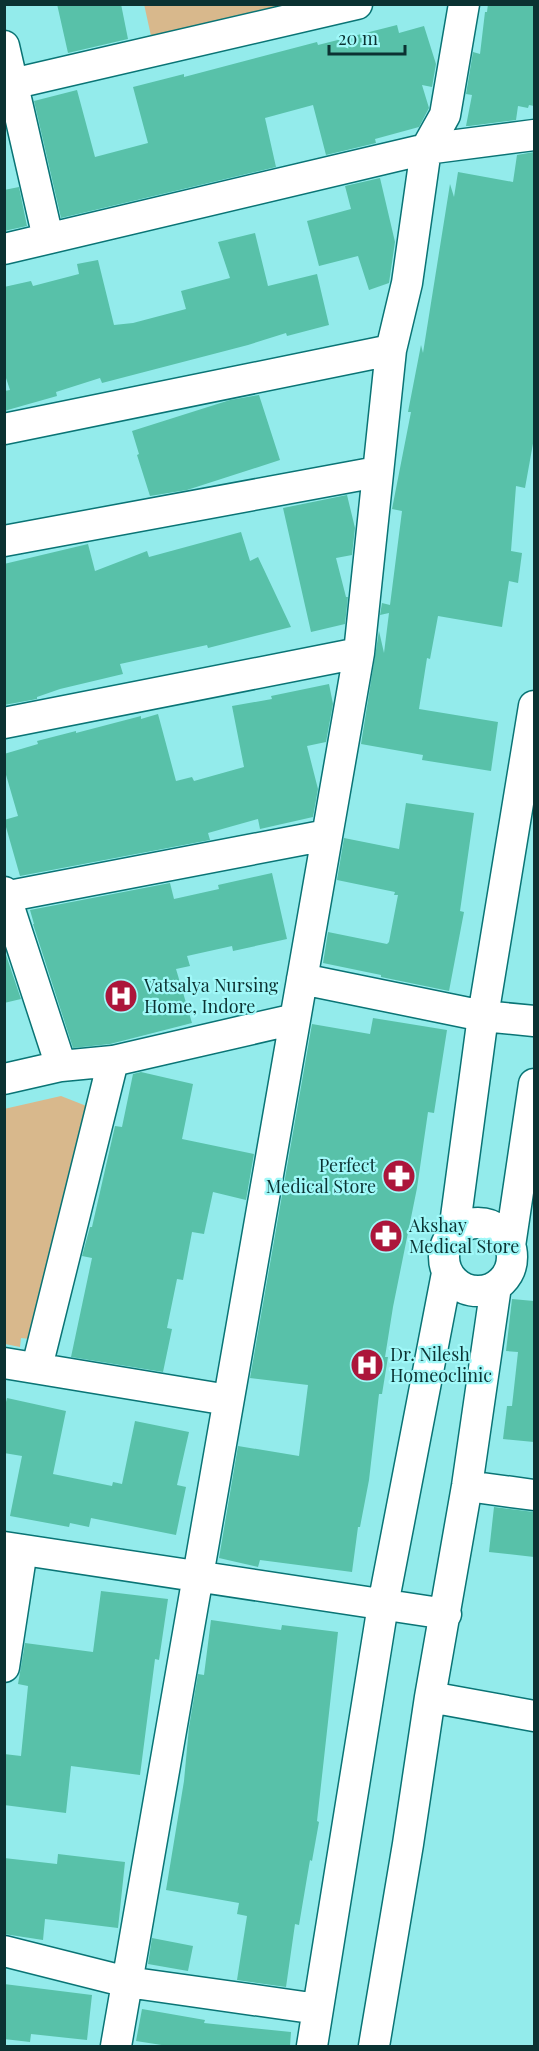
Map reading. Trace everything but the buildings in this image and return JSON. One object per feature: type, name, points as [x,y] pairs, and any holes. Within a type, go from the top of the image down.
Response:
[{"type":"street","points":[[12,84],[357,4]]},
{"type":"street","points":[[116,2046],[359,652],[390,350],[407,283],[426,148],[445,115],[464,4]]},
{"type":"street","points":[[4,46],[48,238]]},
{"type":"street","points":[[4,249],[426,148],[534,135]]},
{"type":"street","points":[[4,429],[390,350]]},
{"type":"street","points":[[4,541],[377,471]]},
{"type":"street","points":[[4,723],[359,652]]},
{"type":"street","points":[[454,1232],[483,1016],[534,706]]},
{"type":"street","points":[[61,1066],[5,895],[327,835]]},
{"type":"street","points":[[302,979],[483,1016],[534,1021]]},
{"type":"street","points":[[4,1079],[61,1066],[113,1060],[295,1019]]},
{"type":"street","points":[[37,1367],[113,1060]]},
{"type":"street","points":[[519,1250],[496,1228],[486,1223],[475,1223],[464,1225],[454,1232],[447,1241],[444,1262],[447,1273],[454,1282],[474,1291],[496,1286],[510,1268],[519,1250],[534,1084]]},
{"type":"street","points":[[312,2046],[383,1605],[447,1273]]},
{"type":"street","points":[[374,2046],[430,1697],[467,1486],[496,1286]]},
{"type":"street","points":[[4,1363],[228,1400]]},
{"type":"street","points":[[467,1486],[534,1495]]},
{"type":"street","points":[[4,1667],[13,1548],[446,1614]]},
{"type":"street","points":[[430,1697],[534,1716]]},
{"type":"street","points":[[4,1951],[127,1982],[318,2009]]},
{"type":"shaded area","points":[[144,4],[300,5],[151,36]]},
{"type":"shaded area","points":[[61,1096],[89,1107],[30,1339],[21,1338],[20,1347],[5,1344],[4,1109]]},
{"type":"place","name":"Vatsalya Nursing Home, Indore","points":[[121,996]]},
{"type":"place","name":"Perfect Medical Store","points":[[399,1176]]},
{"type":"place","name":"Akshay Medical Store","points":[[386,1236]]},
{"type":"place","name":"Dr. Nilesh Homeoclinic","points":[[367,1365]]}]
